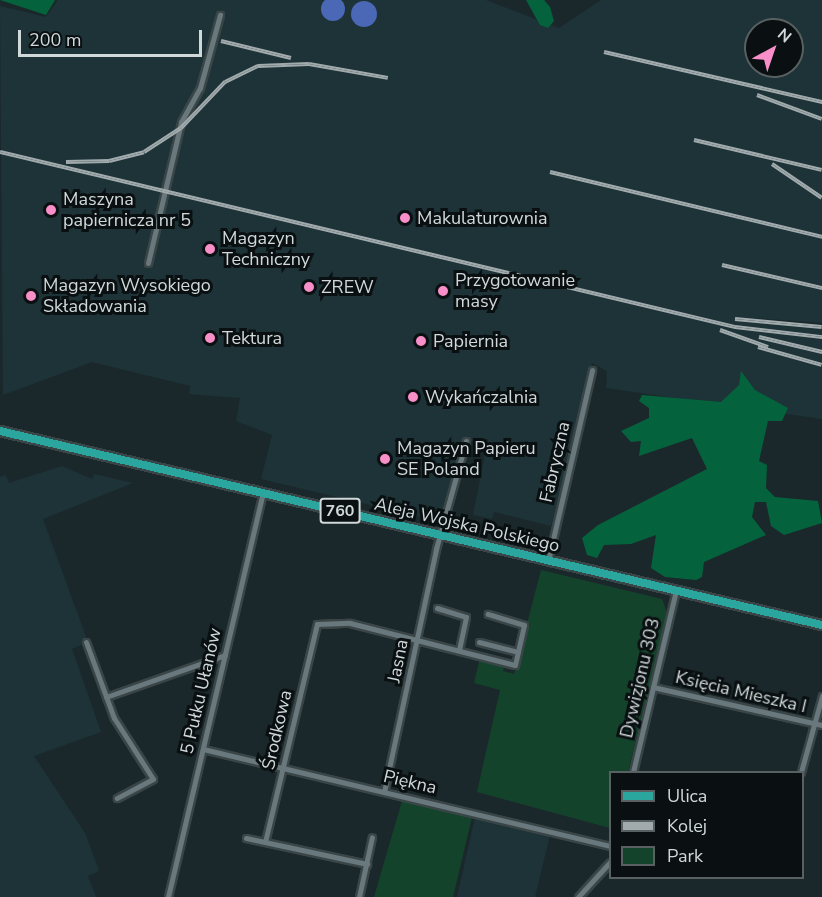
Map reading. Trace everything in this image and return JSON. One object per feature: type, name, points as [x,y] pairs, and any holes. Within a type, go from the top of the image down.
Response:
[{"type":"main road","name":"Aleja Wojska Polskiego","points":[[0,431],[822,625]]},
{"type":"street","points":[[148,263],[181,122],[200,88],[220,15]]},
{"type":"street","name":"Fabryczna","points":[[548,561],[592,370]]},
{"type":"street","name":"Jasna","points":[[384,792],[440,536],[466,441]]},
{"type":"street","name":"5 Pułku Ułanów","points":[[168,897],[263,492]]},
{"type":"street","name":"Dywizjonu 303","points":[[633,771],[676,590]]},
{"type":"street","points":[[437,608],[466,617],[459,650]]},
{"type":"street","points":[[417,639],[514,665],[523,624],[488,614]]},
{"type":"street","name":"Środkowa","points":[[265,842],[317,624],[350,623],[417,639]]},
{"type":"street","points":[[86,642],[106,697],[153,780],[117,798]]},
{"type":"street","points":[[479,642],[518,652]]},
{"type":"street","points":[[106,697],[225,656]]},
{"type":"street","name":"Księcia Mieszka I","points":[[653,687],[822,725]]},
{"type":"street","points":[[801,771],[822,696]]},
{"type":"street","name":"Piękna","points":[[203,749],[609,846]]},
{"type":"street","points":[[359,897],[372,837]]},
{"type":"street","points":[[246,838],[366,864]]},
{"type":"street","points":[[578,897],[609,863]]},
{"type":"shaded area","points":[[58,0],[486,0],[559,28],[601,0],[822,0],[822,323],[754,318],[822,326],[822,419],[606,388],[607,371],[592,363],[551,526],[494,512],[492,519],[473,515],[488,439],[463,442],[444,518],[437,521],[261,479],[272,435],[236,421],[240,398],[189,394],[190,386],[92,362],[3,395],[0,6],[46,17]]},
{"type":"shaded area","points":[[62,466],[92,479],[94,474],[133,483],[43,519],[88,642],[72,649],[101,732],[34,756],[85,833],[99,871],[88,876],[96,897],[0,897],[0,477],[6,475],[9,483]]},
{"type":"shaded area","points":[[475,818],[550,835],[535,897],[457,897]]},
{"type":"green space","points":[[0,0],[55,0],[46,15]]},
{"type":"green space","points":[[526,0],[544,0],[550,7],[554,21],[548,28],[540,25]]},
{"type":"green space","points":[[741,371],[755,390],[788,408],[782,421],[768,421],[759,461],[767,465],[766,488],[775,497],[818,501],[822,523],[784,535],[771,526],[766,502],[755,502],[752,517],[766,535],[704,562],[702,577],[696,580],[665,577],[651,568],[656,535],[631,544],[604,545],[597,558],[587,555],[582,538],[598,525],[707,469],[692,438],[639,456],[641,441],[631,442],[621,431],[649,418],[649,408],[639,401],[642,395],[721,402],[739,385]]},
{"type":"green space","points":[[541,570],[662,599],[667,613],[628,771],[609,771],[609,828],[477,792],[500,690],[474,683],[480,658],[505,664],[503,671],[514,674]]},
{"type":"green space","points":[[402,801],[472,817],[453,897],[374,897]]},
{"type":"water","points":[[327,-1],[339,-1],[344,4],[344,14],[338,20],[328,20],[322,14],[322,4]]},
{"type":"water","points":[[364,1],[373,5],[377,14],[373,23],[364,27],[355,23],[351,14],[355,5]]},
{"type":"railway","points":[[221,41],[291,58]]},
{"type":"railway","points":[[604,52],[822,102]]},
{"type":"railway","points":[[66,162],[109,161],[144,152],[181,128],[225,82],[258,66],[309,64],[388,78]]},
{"type":"railway","points":[[757,95],[822,119]]},
{"type":"railway","points":[[694,140],[822,170]]},
{"type":"railway","points":[[0,152],[735,327],[822,337]]},
{"type":"railway","points":[[772,164],[822,198]]},
{"type":"railway","points":[[550,172],[822,237]]},
{"type":"railway","points":[[722,265],[822,288]]},
{"type":"railway","points":[[735,319],[822,327]]},
{"type":"railway","points":[[720,330],[768,347]]},
{"type":"railway","points":[[759,337],[822,352]]},
{"type":"railway","points":[[758,347],[822,365]]},
{"type":"place","name":"Maszyna papiernicza nr 5","points":[[51,210]]},
{"type":"place","name":"Makulaturownia","points":[[405,218]]},
{"type":"place","name":"Magazyn Techniczny","points":[[210,249]]},
{"type":"place","name":"ZREW","points":[[309,287]]},
{"type":"place","name":"Przygotowanie masy","points":[[443,291]]},
{"type":"place","name":"Magazyn Wysokiego Składowania","points":[[31,296]]},
{"type":"place","name":"Tektura","points":[[210,338]]},
{"type":"place","name":"Papiernia","points":[[421,341]]},
{"type":"place","name":"Wykańczalnia","points":[[413,397]]},
{"type":"place","name":"Magazyn Papieru SE Poland","points":[[385,459]]}]
